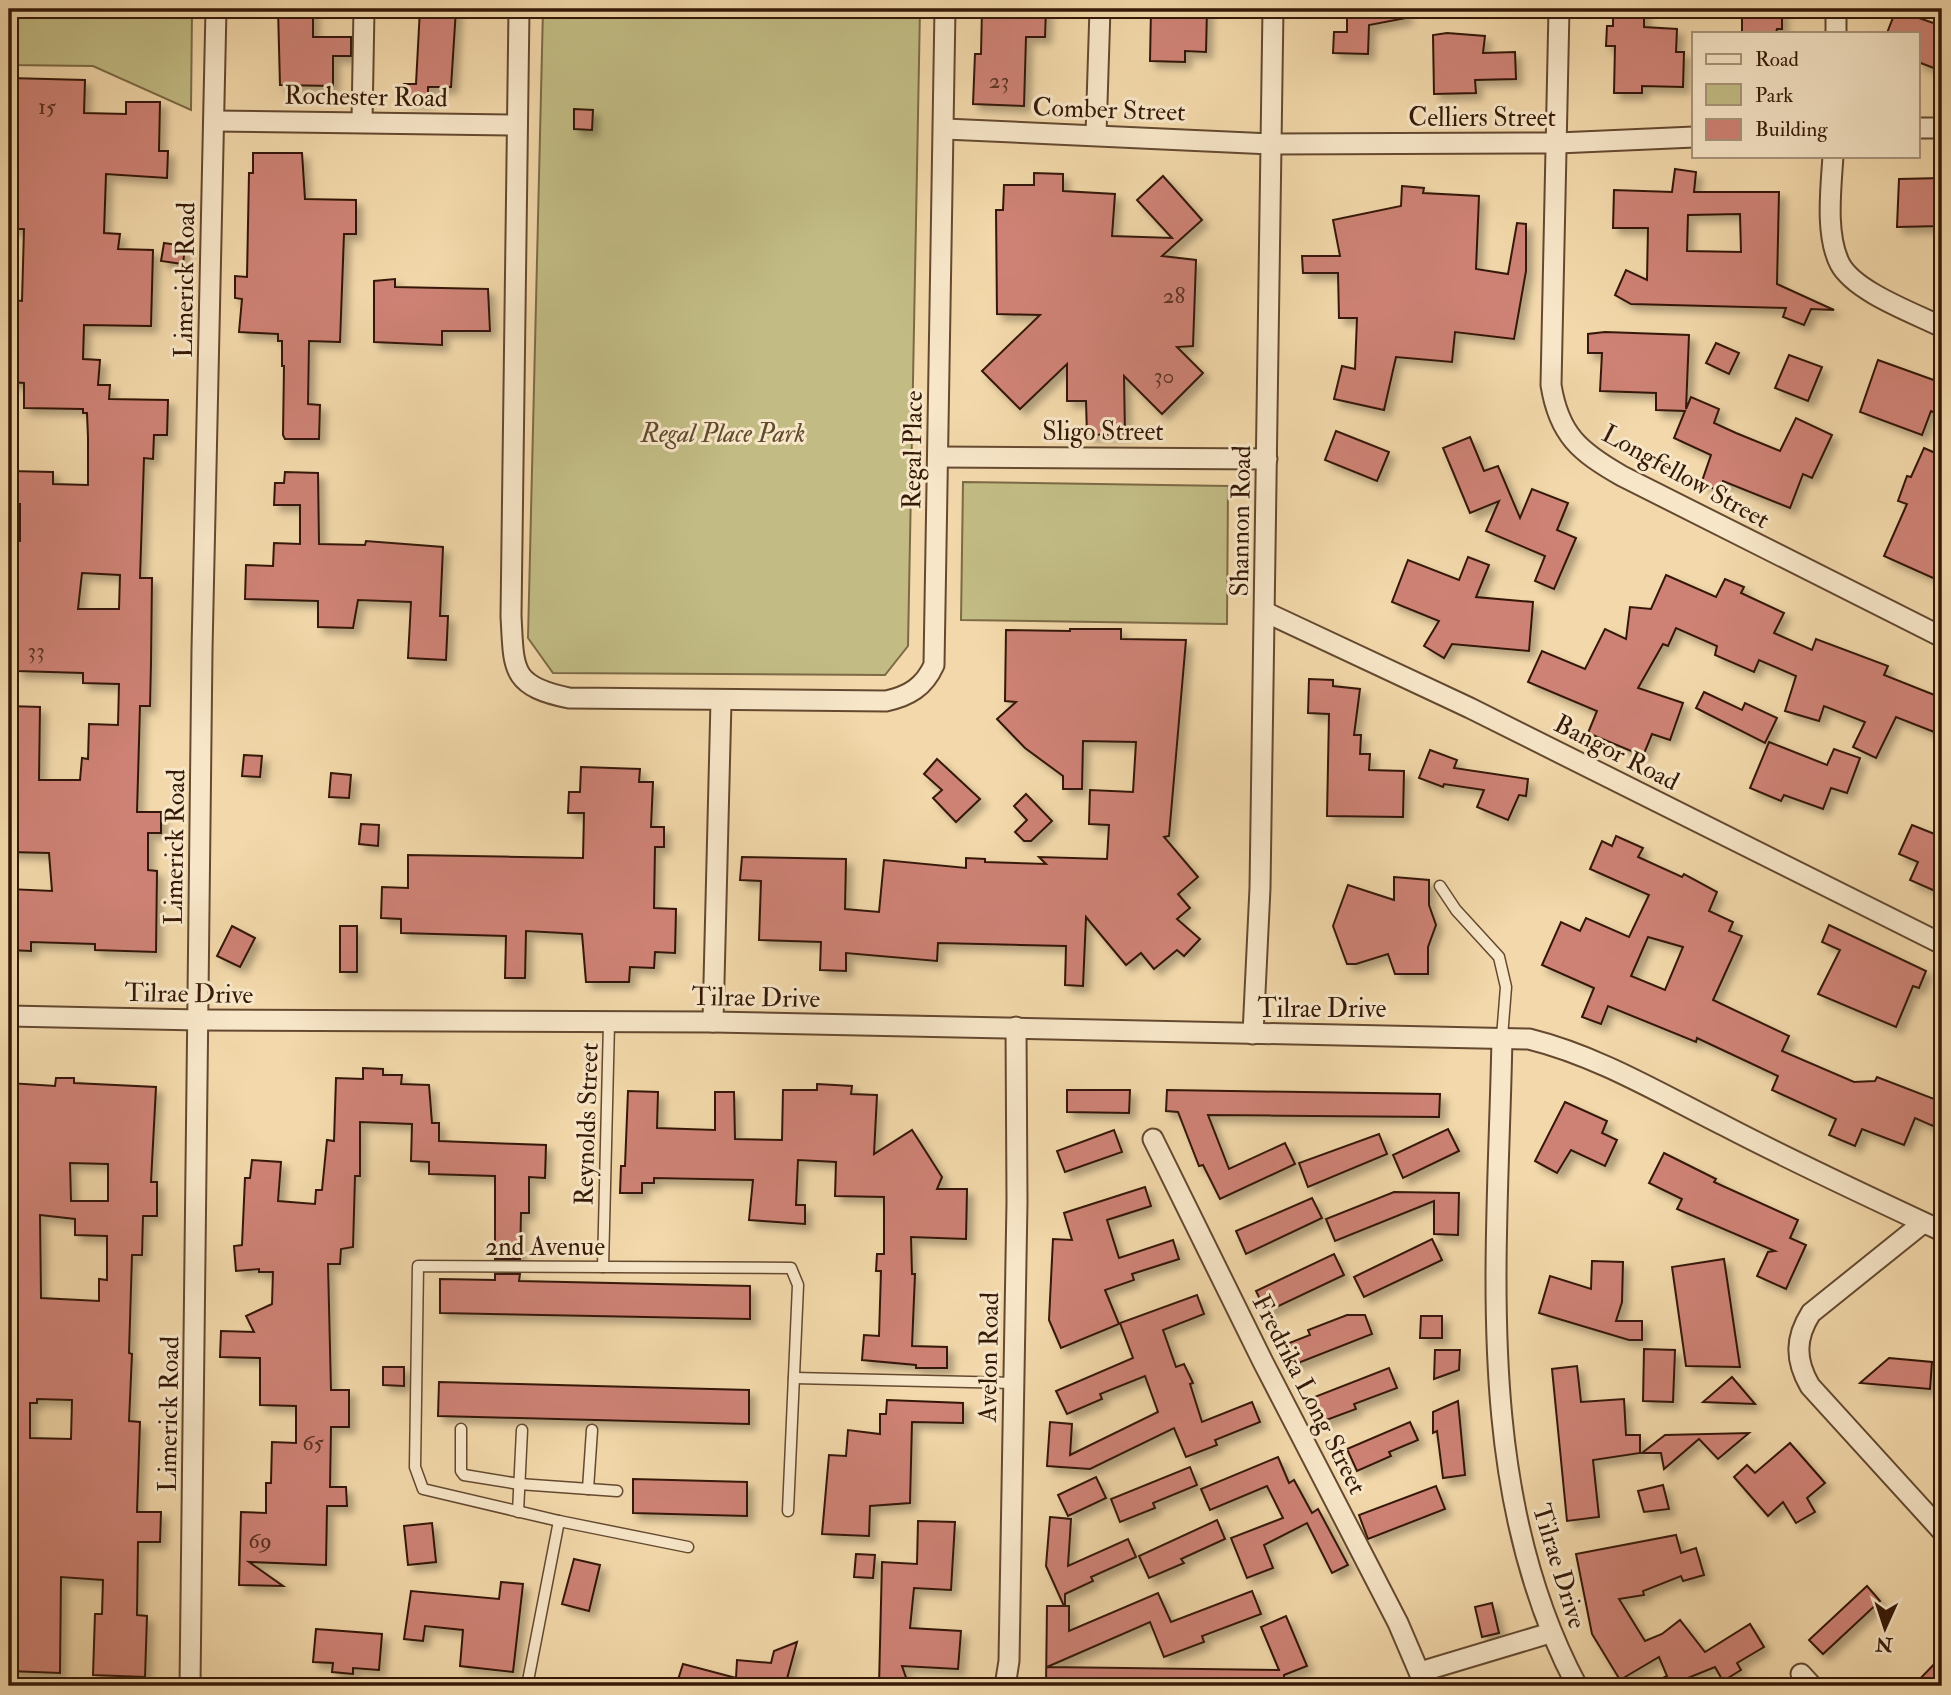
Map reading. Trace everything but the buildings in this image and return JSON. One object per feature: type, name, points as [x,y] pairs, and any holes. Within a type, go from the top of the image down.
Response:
[{"type":"street","name":"Limerick Road","points":[[190,1686],[202,650],[216,9]]},
{"type":"street","points":[[362,121],[365,9]]},
{"type":"street","name":"Regal Place","points":[[519,9],[510,615],[516,669],[523,680],[533,687],[569,698],[722,701],[886,701],[907,696],[929,676],[934,665],[945,9]]},
{"type":"street","points":[[1096,134],[1100,9]]},
{"type":"street","name":"Shannon Road","points":[[1254,1034],[1260,888],[1273,9]]},
{"type":"street","name":"Longfellow Street","points":[[1559,9],[1551,385],[1555,409],[1565,431],[1594,460],[1622,476],[1942,637]]},
{"type":"street","points":[[1836,9],[1836,32]]},
{"type":"street","name":"Rochester Road","points":[[214,121],[517,125]]},
{"type":"street","points":[[1920,128],[1942,128]]},
{"type":"street","name":"Comber Street","points":[[945,130],[1096,134],[1271,144]]},
{"type":"street","name":"Celliers Street","points":[[1271,144],[1558,143],[1692,137]]},
{"type":"street","points":[[1833,158],[1832,233],[1835,253],[1842,267],[1870,291],[1942,327]]},
{"type":"street","name":"Sligo Street","points":[[938,457],[1267,459]]},
{"type":"street","name":"Bangor Road","points":[[1265,612],[1470,708],[1942,944]]},
{"type":"street","points":[[713,1022],[722,701]]},
{"type":"street","name":"Tilrae Drive","points":[[9,1016],[199,1020],[713,1022],[1502,1037],[1560,1047],[1595,1061],[1942,1231]]},
{"type":"street","name":"Avelon Road","points":[[1005,1686],[1009,1661],[1014,1383],[1016,1027]]},
{"type":"street","name":"Tilrae Drive","points":[[1502,1037],[1498,1253],[1500,1416],[1519,1531],[1550,1633],[1577,1686]]},
{"type":"street","name":"Fredrika Long Street","points":[[1153,1139],[1423,1679],[1550,1633]]},
{"type":"street","points":[[1923,1223],[1811,1313],[1803,1326],[1797,1349],[1803,1374],[1810,1386],[1942,1531]]},
{"type":"lane","points":[[1440,886],[1455,909],[1488,942],[1502,964],[1506,987],[1502,1037]]},
{"type":"lane","name":"Reynolds Street","points":[[603,1267],[609,1023]]},
{"type":"lane","name":"2nd Avenue","points":[[688,1547],[559,1521],[423,1489],[415,1468],[418,1266],[791,1268],[798,1285],[788,1511]]},
{"type":"lane","points":[[794,1378],[1014,1383]]},
{"type":"lane","points":[[461,1429],[461,1471],[464,1475],[519,1484],[617,1491]]},
{"type":"lane","points":[[518,1512],[522,1430]]},
{"type":"lane","points":[[588,1489],[592,1430]]},
{"type":"lane","points":[[527,1686],[559,1521]]},
{"type":"green space","points":[[9,9],[192,11],[191,110],[93,66],[9,65]]},
{"type":"green space","name":"Regal Place Park","points":[[543,9],[920,9],[908,646],[885,675],[553,673],[528,638]]},
{"type":"green space","points":[[963,482],[1228,486],[1227,624],[961,620]]}]
